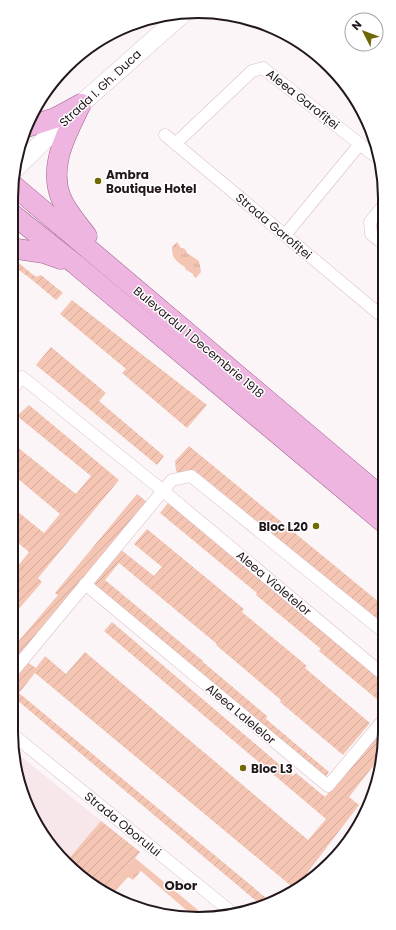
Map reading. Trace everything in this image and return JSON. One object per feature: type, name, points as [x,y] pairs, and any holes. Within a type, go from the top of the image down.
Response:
[{"type":"main road","name":"Strada I. Gh. Duca","points":[[21,163],[81,104],[176,20]]},
{"type":"main road","points":[[34,124],[55,118],[81,104]]},
{"type":"main road","points":[[81,104],[64,140],[59,155],[56,175],[58,187],[66,208],[114,270]]},
{"type":"main road","name":"Bulevardul 1 Decembrie 1918","points":[[18,189],[378,494]]},
{"type":"main road","name":"Bulevardul 1 Decembrie 1918","points":[[18,219],[378,518]]},
{"type":"main road","points":[[18,249],[44,253],[74,264]]},
{"type":"street","name":"Aleea Garofiței","points":[[176,144],[252,71],[263,68],[373,154]]},
{"type":"street","name":"Strada Garofiței","points":[[165,135],[378,313]]},
{"type":"street","points":[[285,235],[360,144]]},
{"type":"street","points":[[378,213],[370,222],[371,234],[378,239]]},
{"type":"street","name":"Aleea Violetelor","points":[[18,383],[22,378],[162,490],[378,670]]},
{"type":"street","points":[[18,665],[162,490],[172,480],[191,476],[378,627]]},
{"type":"street","name":"Aleea Lalelelor","points":[[85,584],[328,786],[378,726]]},
{"type":"street","name":"Strada Oborului","points":[[18,739],[228,909]]},
{"type":"shaded area","points":[[20,756],[140,852],[109,889],[88,875],[55,842],[42,822],[24,779]]},
{"type":"green space","points":[[177,242],[181,248],[186,250],[187,253],[199,261],[201,272],[196,278],[174,257],[172,247]]},
{"type":"green space","points":[[18,262],[36,277],[41,275],[63,293],[56,300],[18,269]]},
{"type":"green space","points":[[72,300],[207,405],[187,428],[122,373],[126,369],[60,314]]},
{"type":"green space","points":[[51,347],[106,393],[99,401],[164,456],[157,465],[36,365]]},
{"type":"green space","points":[[29,405],[119,480],[38,578],[42,582],[18,610],[18,566],[29,552],[18,543],[18,512],[44,533],[60,514],[18,479],[18,448],[76,494],[91,476],[18,417]]},
{"type":"green space","points":[[189,446],[378,601],[378,619],[194,470],[180,474],[176,471],[175,461]]},
{"type":"green space","points":[[137,494],[147,502],[18,657],[18,642],[58,595],[55,593]]},
{"type":"green space","points":[[168,503],[378,678],[378,700],[319,651],[321,649],[256,595],[257,593],[160,513]]},
{"type":"green space","points":[[147,529],[244,609],[242,612],[307,666],[305,668],[370,723],[343,755],[280,702],[281,700],[216,645],[217,644],[119,563],[105,580],[203,661],[267,716],[266,719],[329,772],[324,779],[91,584],[120,549],[154,576],[162,567],[134,544]]},
{"type":"green space","points":[[112,622],[293,776],[296,773],[325,797],[378,734],[375,763],[349,797],[359,805],[303,879],[291,886],[35,673],[19,693],[266,898],[257,902],[18,701],[18,673],[27,662],[36,668],[45,656],[66,674],[85,652],[308,840],[326,819],[104,631]]},
{"type":"green space","points":[[101,821],[140,852],[109,889],[88,875],[70,858]]},
{"type":"green space","points":[[135,858],[200,912],[189,912],[141,871],[133,880],[128,877],[115,892],[109,889]]},
{"type":"place","name":"Ambra Boutique Hotel","points":[[98,181]]},
{"type":"place","name":"Bloc L20","points":[[316,526]]},
{"type":"place","name":"Bloc L3","points":[[243,768]]},
{"type":"district","name":"Obor","points":[[181,885]]}]
